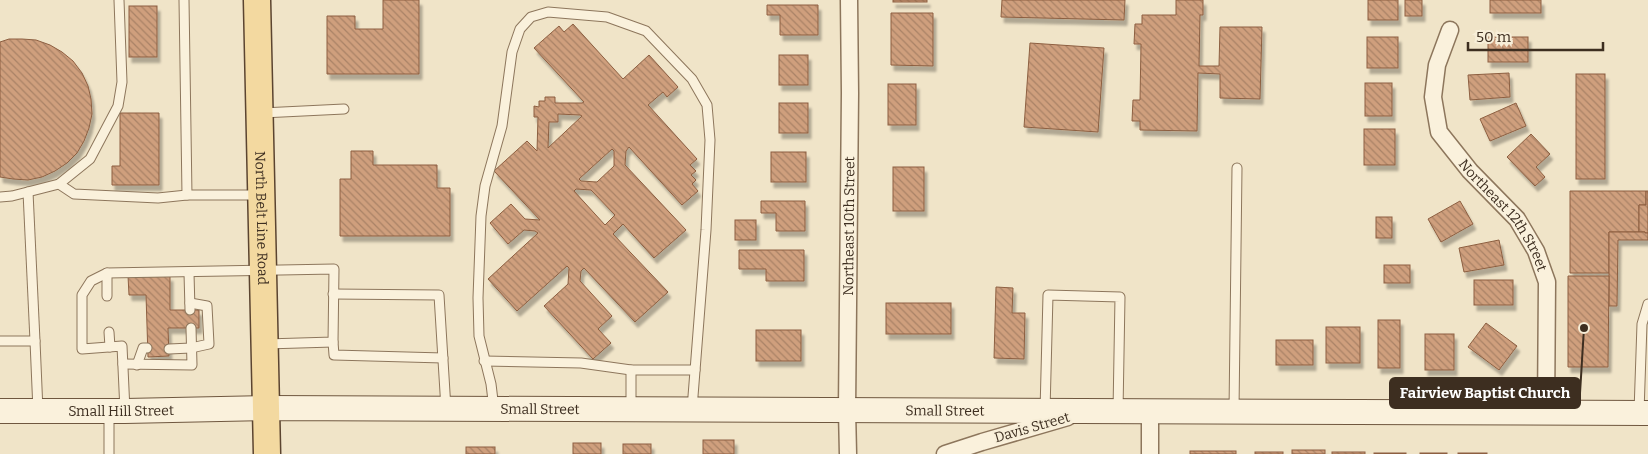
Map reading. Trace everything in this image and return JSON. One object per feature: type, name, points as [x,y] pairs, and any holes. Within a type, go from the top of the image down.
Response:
[{"type":"main road","name":"North Belt Line Road","points":[[257,0],[265,344],[255,408],[266,449]]},
{"type":"street","name":"Northeast 10th Street","points":[[848,454],[849,0]]},
{"type":"street","name":"Northeast 12th Street","points":[[1450,30],[1437,65],[1433,98],[1439,132],[1470,171],[1517,219],[1536,251],[1547,282],[1546,413]]},
{"type":"street","name":"Small Street","points":[[255,408],[1644,413]]},
{"type":"street","name":"Small Hill Street","points":[[0,411],[255,408]]},
{"type":"street","name":"Davis Street","points":[[945,454],[1091,411]]},
{"type":"street","points":[[1150,412],[1150,454]]},
{"type":"lane","points":[[0,196],[12,196],[59,184],[90,158],[118,106],[122,82],[119,0]]},
{"type":"lane","points":[[184,0],[188,195]]},
{"type":"lane","points":[[494,409],[491,384],[479,336],[478,298],[481,216],[485,186],[502,126],[512,52],[520,29],[531,17],[548,12],[607,17],[646,31],[692,79],[707,105],[710,140],[706,230],[692,410]]},
{"type":"lane","points":[[260,113],[344,109]]},
{"type":"lane","points":[[1234,412],[1237,168]]},
{"type":"lane","points":[[59,184],[74,194],[158,198],[188,195],[262,195]]},
{"type":"lane","points":[[28,192],[38,412]]},
{"type":"lane","points":[[109,454],[123,364],[122,346],[82,349],[82,295],[91,281],[107,274],[334,269],[334,355],[443,358]]},
{"type":"lane","points":[[168,349],[191,348],[209,344],[207,306],[190,306],[189,273]]},
{"type":"lane","points":[[107,274],[107,296]]},
{"type":"lane","points":[[334,294],[439,295],[446,409]]},
{"type":"lane","points":[[1045,411],[1048,295],[1120,296],[1118,411]]},
{"type":"lane","points":[[1644,413],[1642,324],[1648,304]]},
{"type":"lane","points":[[123,364],[192,365],[191,328]]},
{"type":"lane","points":[[109,332],[110,347]]},
{"type":"lane","points":[[0,341],[35,341]]},
{"type":"lane","points":[[265,344],[333,342]]},
{"type":"lane","points":[[137,365],[144,348],[147,348]]},
{"type":"lane","points":[[484,361],[581,363],[631,370],[695,370]]},
{"type":"lane","points":[[631,370],[631,409]]},
{"type":"building","points":[[383,0],[419,0],[419,74],[327,74],[327,16],[355,16],[355,29],[383,29]]},
{"type":"building","points":[[893,0],[927,0],[927,2],[893,2]]},
{"type":"building","points":[[1002,0],[1125,0],[1124,20],[1001,17]]},
{"type":"building","points":[[1176,0],[1203,0],[1203,15],[1200,15],[1199,66],[1219,66],[1220,27],[1262,27],[1260,99],[1220,98],[1220,74],[1198,73],[1197,131],[1140,130],[1140,121],[1132,121],[1133,100],[1140,100],[1141,44],[1134,44],[1135,24],[1142,24],[1142,15],[1176,15]]},
{"type":"building","points":[[1368,0],[1398,0],[1398,20],[1368,20]]},
{"type":"building","points":[[1405,0],[1422,0],[1422,16],[1405,16]]},
{"type":"building","points":[[1490,0],[1541,0],[1541,13],[1490,13]]},
{"type":"building","points":[[767,5],[818,5],[818,35],[780,35],[780,15],[767,15]]},
{"type":"building","points":[[129,6],[157,6],[157,57],[129,57]]},
{"type":"building","points":[[891,13],[933,13],[933,66],[891,65]]},
{"type":"building","points":[[573,24],[623,79],[649,55],[678,87],[667,97],[663,92],[648,105],[697,159],[690,165],[696,171],[691,175],[696,180],[692,184],[698,191],[682,205],[629,147],[626,151],[625,165],[686,230],[654,258],[623,224],[613,234],[668,292],[635,322],[584,268],[581,271],[580,281],[612,316],[598,329],[611,343],[593,359],[544,306],[568,284],[569,268],[567,266],[517,311],[488,279],[538,233],[524,230],[508,244],[490,223],[511,204],[525,219],[540,220],[494,171],[527,141],[537,151],[538,117],[534,117],[534,106],[539,107],[539,101],[545,101],[545,97],[555,97],[555,103],[584,102],[534,48],[559,26],[564,32]],"holes":[[[558,114],[582,116],[548,148],[549,122],[558,122]],[[612,149],[614,151],[614,166],[597,182],[581,181],[579,179]],[[576,189],[591,190],[615,215],[605,225],[574,191]]]},
{"type":"building","points":[[1367,37],[1398,37],[1398,68],[1367,68]]},
{"type":"building","points":[[1488,37],[1528,37],[1528,62],[1488,62]]},
{"type":"building","points":[[9,39],[36,40],[62,52],[73,61],[82,73],[91,99],[92,114],[89,128],[77,153],[55,171],[42,177],[28,180],[0,177],[0,42]]},
{"type":"building","points":[[1030,43],[1104,48],[1098,132],[1024,127]]},
{"type":"building","points":[[779,55],[808,55],[808,85],[779,85]]},
{"type":"building","points":[[1509,73],[1510,97],[1470,100],[1468,75]]},
{"type":"building","points":[[1576,74],[1605,74],[1605,179],[1576,179]]},
{"type":"building","points":[[1365,83],[1392,83],[1392,116],[1365,116]]},
{"type":"building","points":[[888,84],[916,84],[916,125],[888,125]]},
{"type":"building","points":[[779,103],[808,103],[808,133],[779,133]]},
{"type":"building","points":[[1516,103],[1526,126],[1490,141],[1480,119]]},
{"type":"building","points":[[120,113],[159,113],[159,185],[112,185],[112,166],[120,166]]},
{"type":"building","points":[[1364,129],[1395,129],[1395,165],[1364,165]]},
{"type":"building","points":[[1531,134],[1550,154],[1536,167],[1545,177],[1535,186],[1507,157]]},
{"type":"building","points":[[351,151],[373,151],[373,165],[437,165],[437,188],[450,188],[450,236],[340,236],[340,179],[351,179]]},
{"type":"building","points":[[771,152],[806,152],[806,182],[771,182]]},
{"type":"building","points":[[893,167],[924,167],[924,211],[893,211]]},
{"type":"building","points":[[1570,191],[1646,191],[1646,205],[1639,205],[1639,232],[1609,232],[1609,273],[1570,273]]},
{"type":"building","points":[[1646,191],[1648,191],[1648,233],[1639,232],[1639,205],[1646,205]]},
{"type":"building","points":[[761,201],[805,201],[805,231],[776,231],[776,213],[761,213]]},
{"type":"building","points":[[1460,201],[1473,224],[1441,242],[1428,219]]},
{"type":"building","points":[[1376,217],[1392,217],[1392,238],[1376,238]]},
{"type":"building","points":[[735,220],[756,220],[756,240],[735,240]]},
{"type":"building","points":[[1609,232],[1648,233],[1648,240],[1618,240],[1617,306],[1609,306]]},
{"type":"building","points":[[1499,240],[1504,265],[1464,272],[1459,248]]},
{"type":"building","points":[[739,250],[804,250],[804,281],[766,281],[766,269],[739,269]]},
{"type":"building","points":[[1384,265],[1410,265],[1410,283],[1384,283]]},
{"type":"building","points":[[128,276],[170,276],[170,310],[199,310],[199,328],[168,328],[169,356],[148,357],[146,295],[129,295]]},
{"type":"building","points":[[1568,276],[1609,276],[1608,367],[1568,367]]},
{"type":"building","points":[[1474,280],[1513,280],[1513,305],[1474,305]]},
{"type":"building","points":[[996,287],[1013,288],[1012,313],[1025,313],[1024,359],[994,358]]},
{"type":"building","points":[[886,303],[951,303],[951,334],[886,334]]},
{"type":"building","points":[[1378,320],[1400,320],[1400,368],[1378,368]]},
{"type":"building","points":[[1486,323],[1517,346],[1499,370],[1468,347]]},
{"type":"building","points":[[1326,327],[1360,327],[1360,363],[1326,363]]},
{"type":"building","points":[[756,330],[801,330],[801,361],[756,361]]},
{"type":"building","points":[[1425,334],[1454,334],[1454,370],[1425,370]]},
{"type":"building","points":[[1276,340],[1313,340],[1313,365],[1276,365]]},
{"type":"building","points":[[703,440],[734,440],[734,454],[703,454]]},
{"type":"building","points":[[573,443],[601,443],[601,454],[573,454]]},
{"type":"building","points":[[623,444],[651,444],[651,454],[623,454]]},
{"type":"building","points":[[466,447],[495,447],[495,454],[466,454]]},
{"type":"building","points":[[1292,450],[1325,450],[1325,454],[1292,454]]},
{"type":"building","points":[[1190,451],[1236,451],[1236,454],[1190,454]]},
{"type":"building","points":[[1255,452],[1283,452],[1283,454],[1255,454]]},
{"type":"building","points":[[1332,452],[1365,452],[1365,454],[1332,454]]},
{"type":"building","points":[[1406,453],[1406,454],[1374,454]]},
{"type":"building","points":[[1447,453],[1447,454],[1420,454]]},
{"type":"building","points":[[1487,453],[1487,454],[1458,454]]},
{"type":"place","name":"Fairview Baptist Church","points":[[1584,328]]}]
